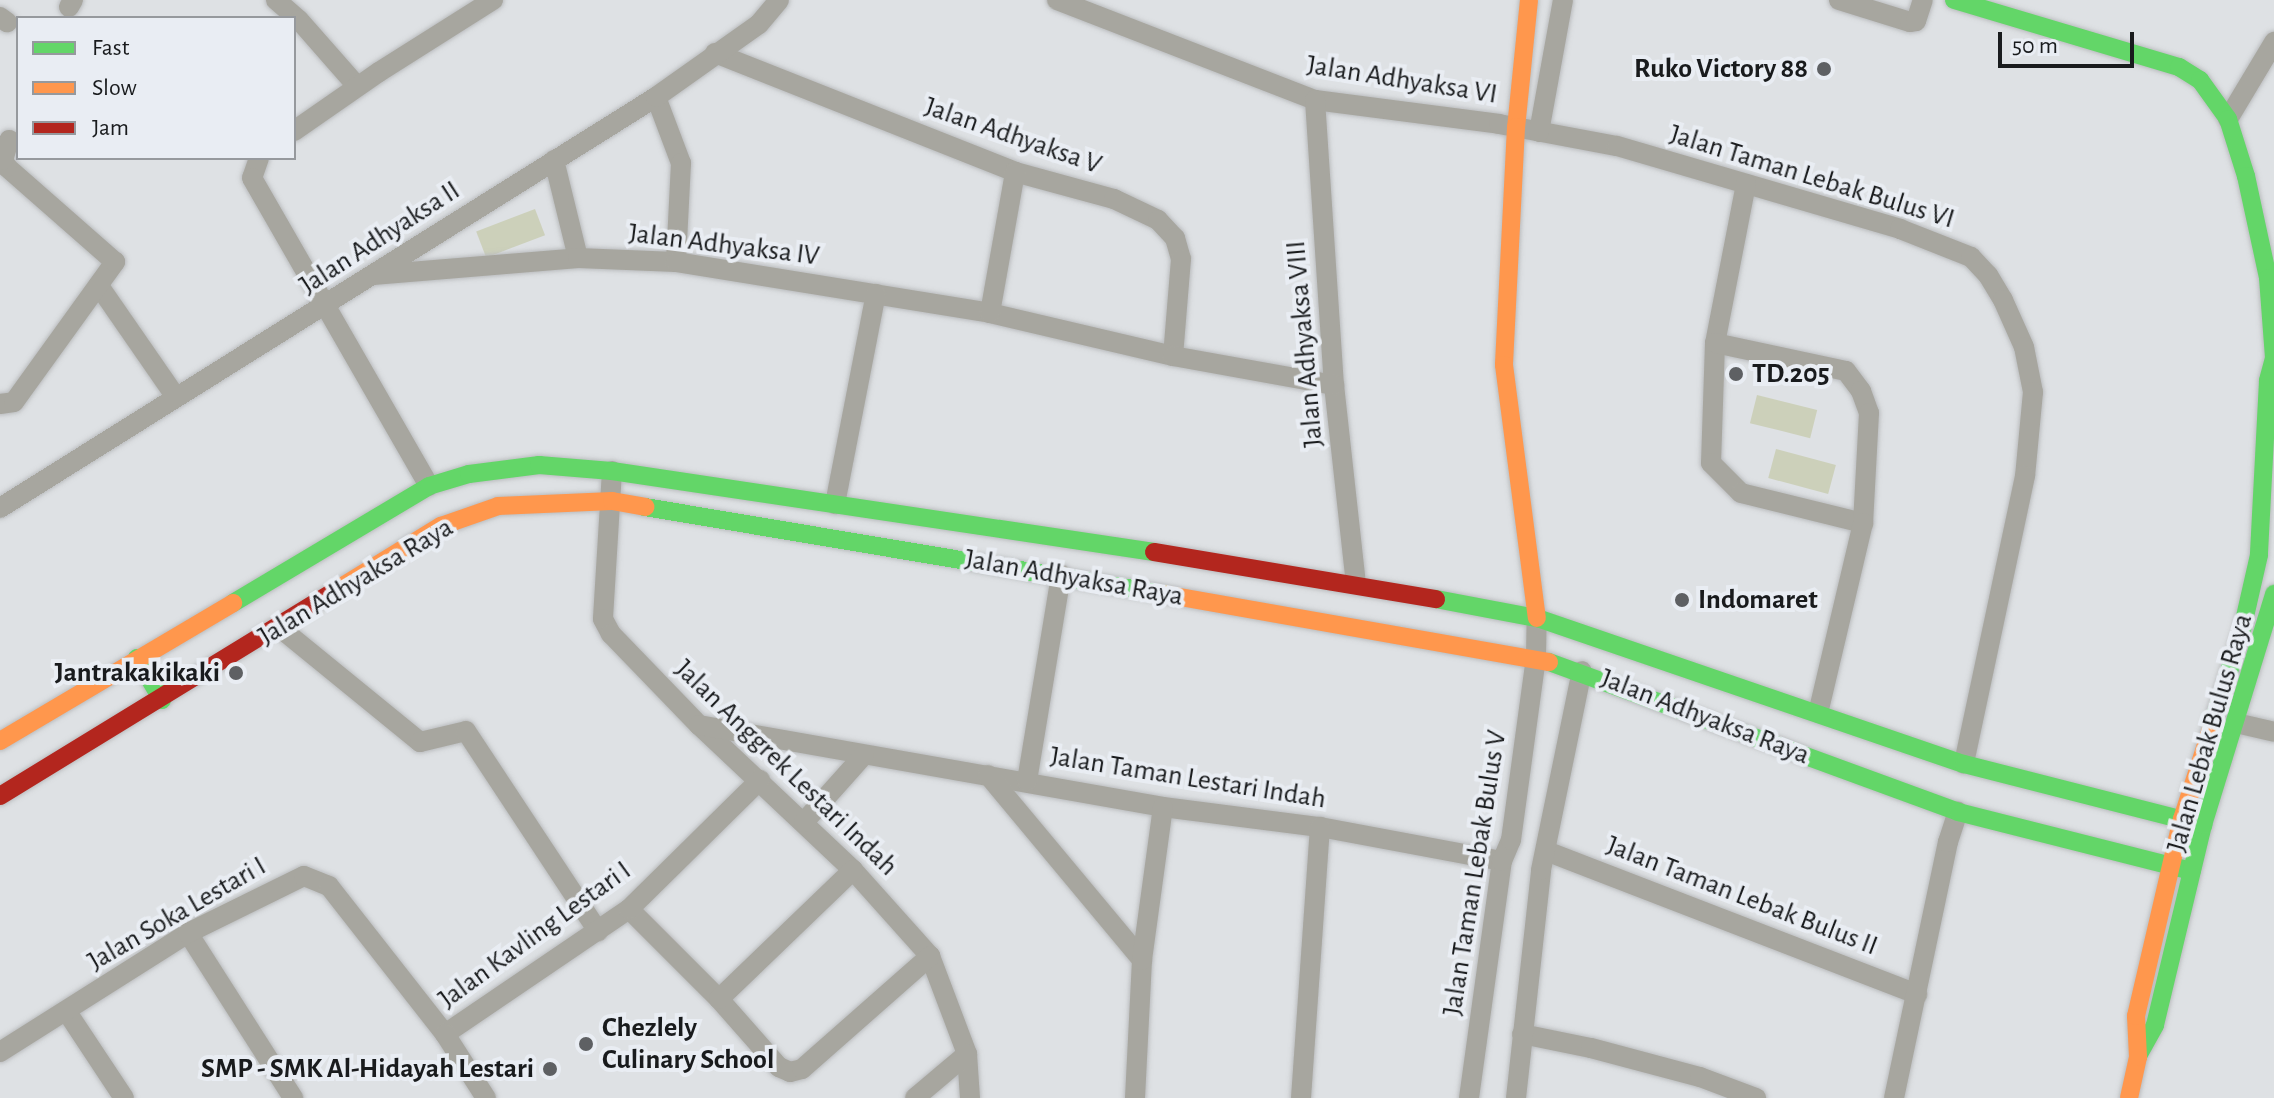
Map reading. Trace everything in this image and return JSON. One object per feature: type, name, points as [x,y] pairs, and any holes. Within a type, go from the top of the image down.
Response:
[{"type":"main road","points":[[1529,0],[1516,127],[1504,365],[1537,618]]},
{"type":"main road","name":"Jalan Lebak Bulus Raya","points":[[1954,0],[1991,5],[2179,67],[2200,80],[2228,119],[2262,244],[2274,358],[2268,381],[2267,554],[2182,819],[2136,1016],[2138,1057],[2129,1098]]},
{"type":"main road","name":"Jalan Adhyaksa Raya","points":[[0,741],[429,486],[469,474],[539,465],[612,471],[1356,583],[1537,618],[1964,764],[2203,825]]},
{"type":"main road","name":"Jalan Adhyaksa Raya","points":[[0,796],[162,700],[441,526],[498,506],[612,501],[1536,657],[1582,671],[1958,812],[2192,871]]},
{"type":"main road","name":"Jalan Lebak Bulus Raya","points":[[2138,1057],[2155,1025],[2203,825],[2274,594]]},
{"type":"main road","points":[[137,658],[162,700]]},
{"type":"main road","points":[[2141,857],[2164,839],[2164,826],[2158,813]]},
{"type":"street","points":[[276,0],[294,16]]},
{"type":"street","points":[[296,130],[357,86],[493,0]]},
{"type":"street","name":"Jalan Adhyaksa II","points":[[0,508],[656,97],[759,24],[779,0]]},
{"type":"street","name":"Jalan Adhyaksa VI","points":[[1057,0],[1315,100],[1516,127]]},
{"type":"street","points":[[1539,132],[1563,0]]},
{"type":"street","points":[[1839,0],[1910,22],[1916,21],[1923,0]]},
{"type":"street","points":[[296,17],[357,86]]},
{"type":"street","points":[[2228,119],[2274,42]]},
{"type":"street","name":"Jalan Adhyaksa V","points":[[715,53],[1015,172],[1114,199],[1158,220],[1175,238],[1181,259],[1173,356]]},
{"type":"street","points":[[656,97],[681,163],[676,262]]},
{"type":"street","name":"Jalan Adhyaksa VIII","points":[[1315,100],[1334,385],[1356,583]]},
{"type":"street","name":"Jalan Taman Lebak Bulus VI","points":[[1516,127],[1617,146],[1900,229],[1971,257],[1988,275],[2024,347],[2033,392],[2025,476],[1964,764]]},
{"type":"street","points":[[0,404],[14,402],[114,265],[114,258],[7,167],[3,160],[9,140]]},
{"type":"street","points":[[258,160],[252,178],[429,486]]},
{"type":"street","points":[[554,160],[578,258]]},
{"type":"street","points":[[990,313],[1015,172]]},
{"type":"street","points":[[1746,184],[1715,343],[1711,463],[1741,493],[1863,523]]},
{"type":"street","name":"Jalan Adhyaksa IV","points":[[373,275],[578,258],[676,262],[990,313],[1173,356],[1334,385]]},
{"type":"street","points":[[99,286],[176,397]]},
{"type":"street","points":[[835,504],[876,294]]},
{"type":"street","points":[[1715,343],[1846,371],[1854,378],[1869,413],[1863,523],[1818,713]]},
{"type":"street","name":"Jalan Anggrek Lestari Indah","points":[[612,471],[603,619],[611,634],[699,725],[853,870],[930,956],[967,1054],[970,1098]]},
{"type":"street","points":[[1027,781],[1061,575]]},
{"type":"street","name":"Jalan Taman Lebak Bulus V","points":[[1469,1098],[1502,861],[1511,840],[1536,657],[1537,618]]},
{"type":"street","points":[[279,627],[420,742],[466,731],[598,931]]},
{"type":"street","points":[[1516,1098],[1546,851],[1582,671]]},
{"type":"street","points":[[2236,723],[2274,732]]},
{"type":"street","name":"Jalan Taman Lestari Indah","points":[[699,725],[1163,807],[1320,827],[1502,861]]},
{"type":"street","points":[[804,822],[864,755]]},
{"type":"street","points":[[988,775],[1142,960]]},
{"type":"street","name":"Jalan Kavling Lestari I","points":[[445,1034],[629,909],[760,780]]},
{"type":"street","points":[[1135,1098],[1142,960],[1163,807]]},
{"type":"street","points":[[1894,1098],[1948,842],[1958,812]]},
{"type":"street","points":[[1301,1098],[1320,827]]},
{"type":"street","name":"Jalan Taman Lebak Bulus II","points":[[1546,851],[1917,994]]},
{"type":"street","points":[[719,999],[853,870]]},
{"type":"street","name":"Jalan Soka Lestari I","points":[[0,1052],[188,933],[292,879],[304,876],[329,886],[445,1034]]},
{"type":"street","points":[[629,909],[719,999],[779,1067],[790,1072],[802,1069],[930,956]]},
{"type":"street","points":[[188,933],[293,1098]]},
{"type":"street","points":[[67,1012],[124,1098]]},
{"type":"street","points":[[445,1034],[486,1098]]},
{"type":"street","points":[[1522,1034],[1591,1048],[1700,1077],[1756,1098]]},
{"type":"street","points":[[915,1098],[967,1054]]},
{"type":"green space","points":[[535,209],[545,235],[486,258],[476,232]]},
{"type":"green space","points":[[1757,395],[1817,410],[1810,438],[1750,423]]},
{"type":"green space","points":[[1776,449],[1836,465],[1828,494],[1768,478]]},
{"type":"traffic: fast","points":[[1954,0],[2179,67],[2200,80],[2228,119],[2246,176],[2268,278],[2274,358],[2268,381],[2259,555],[2242,630],[2211,729]]},
{"type":"traffic: fast","points":[[233,603],[429,486],[469,474],[539,465],[612,471],[1154,552]]},
{"type":"traffic: fast","points":[[645,507],[1163,594]]},
{"type":"traffic: fast","points":[[2138,1056],[2155,1025],[2203,825],[2274,594]]},
{"type":"traffic: fast","points":[[1436,599],[1537,618],[1964,764],[2203,825]]},
{"type":"traffic: fast","points":[[137,658],[162,700]]},
{"type":"traffic: fast","points":[[1549,662],[1958,812],[2192,871]]},
{"type":"traffic: slow","points":[[1529,0],[1516,127],[1504,365],[1537,618]]},
{"type":"traffic: slow","points":[[338,589],[441,526],[498,506],[612,501],[645,507]]},
{"type":"traffic: slow","points":[[1163,594],[1549,662]]},
{"type":"traffic: slow","points":[[0,741],[233,603]]},
{"type":"traffic: slow","points":[[2129,1098],[2138,1057],[2136,1016],[2182,819],[2211,729]]},
{"type":"traffic: jam","points":[[1154,552],[1436,599]]},
{"type":"traffic: jam","points":[[0,796],[338,589]]},
{"type":"place","name":"Ruko Victory 88","points":[[1824,69]]},
{"type":"place","name":"TD.205","points":[[1736,374]]},
{"type":"place","name":"Indomaret","points":[[1682,600]]},
{"type":"place","name":"Jantrakakikaki","points":[[236,673]]},
{"type":"place","name":"Chezlely Culinary School","points":[[586,1044]]},
{"type":"place","name":"SMP - SMK Al-Hidayah Lestari","points":[[550,1069]]}]
